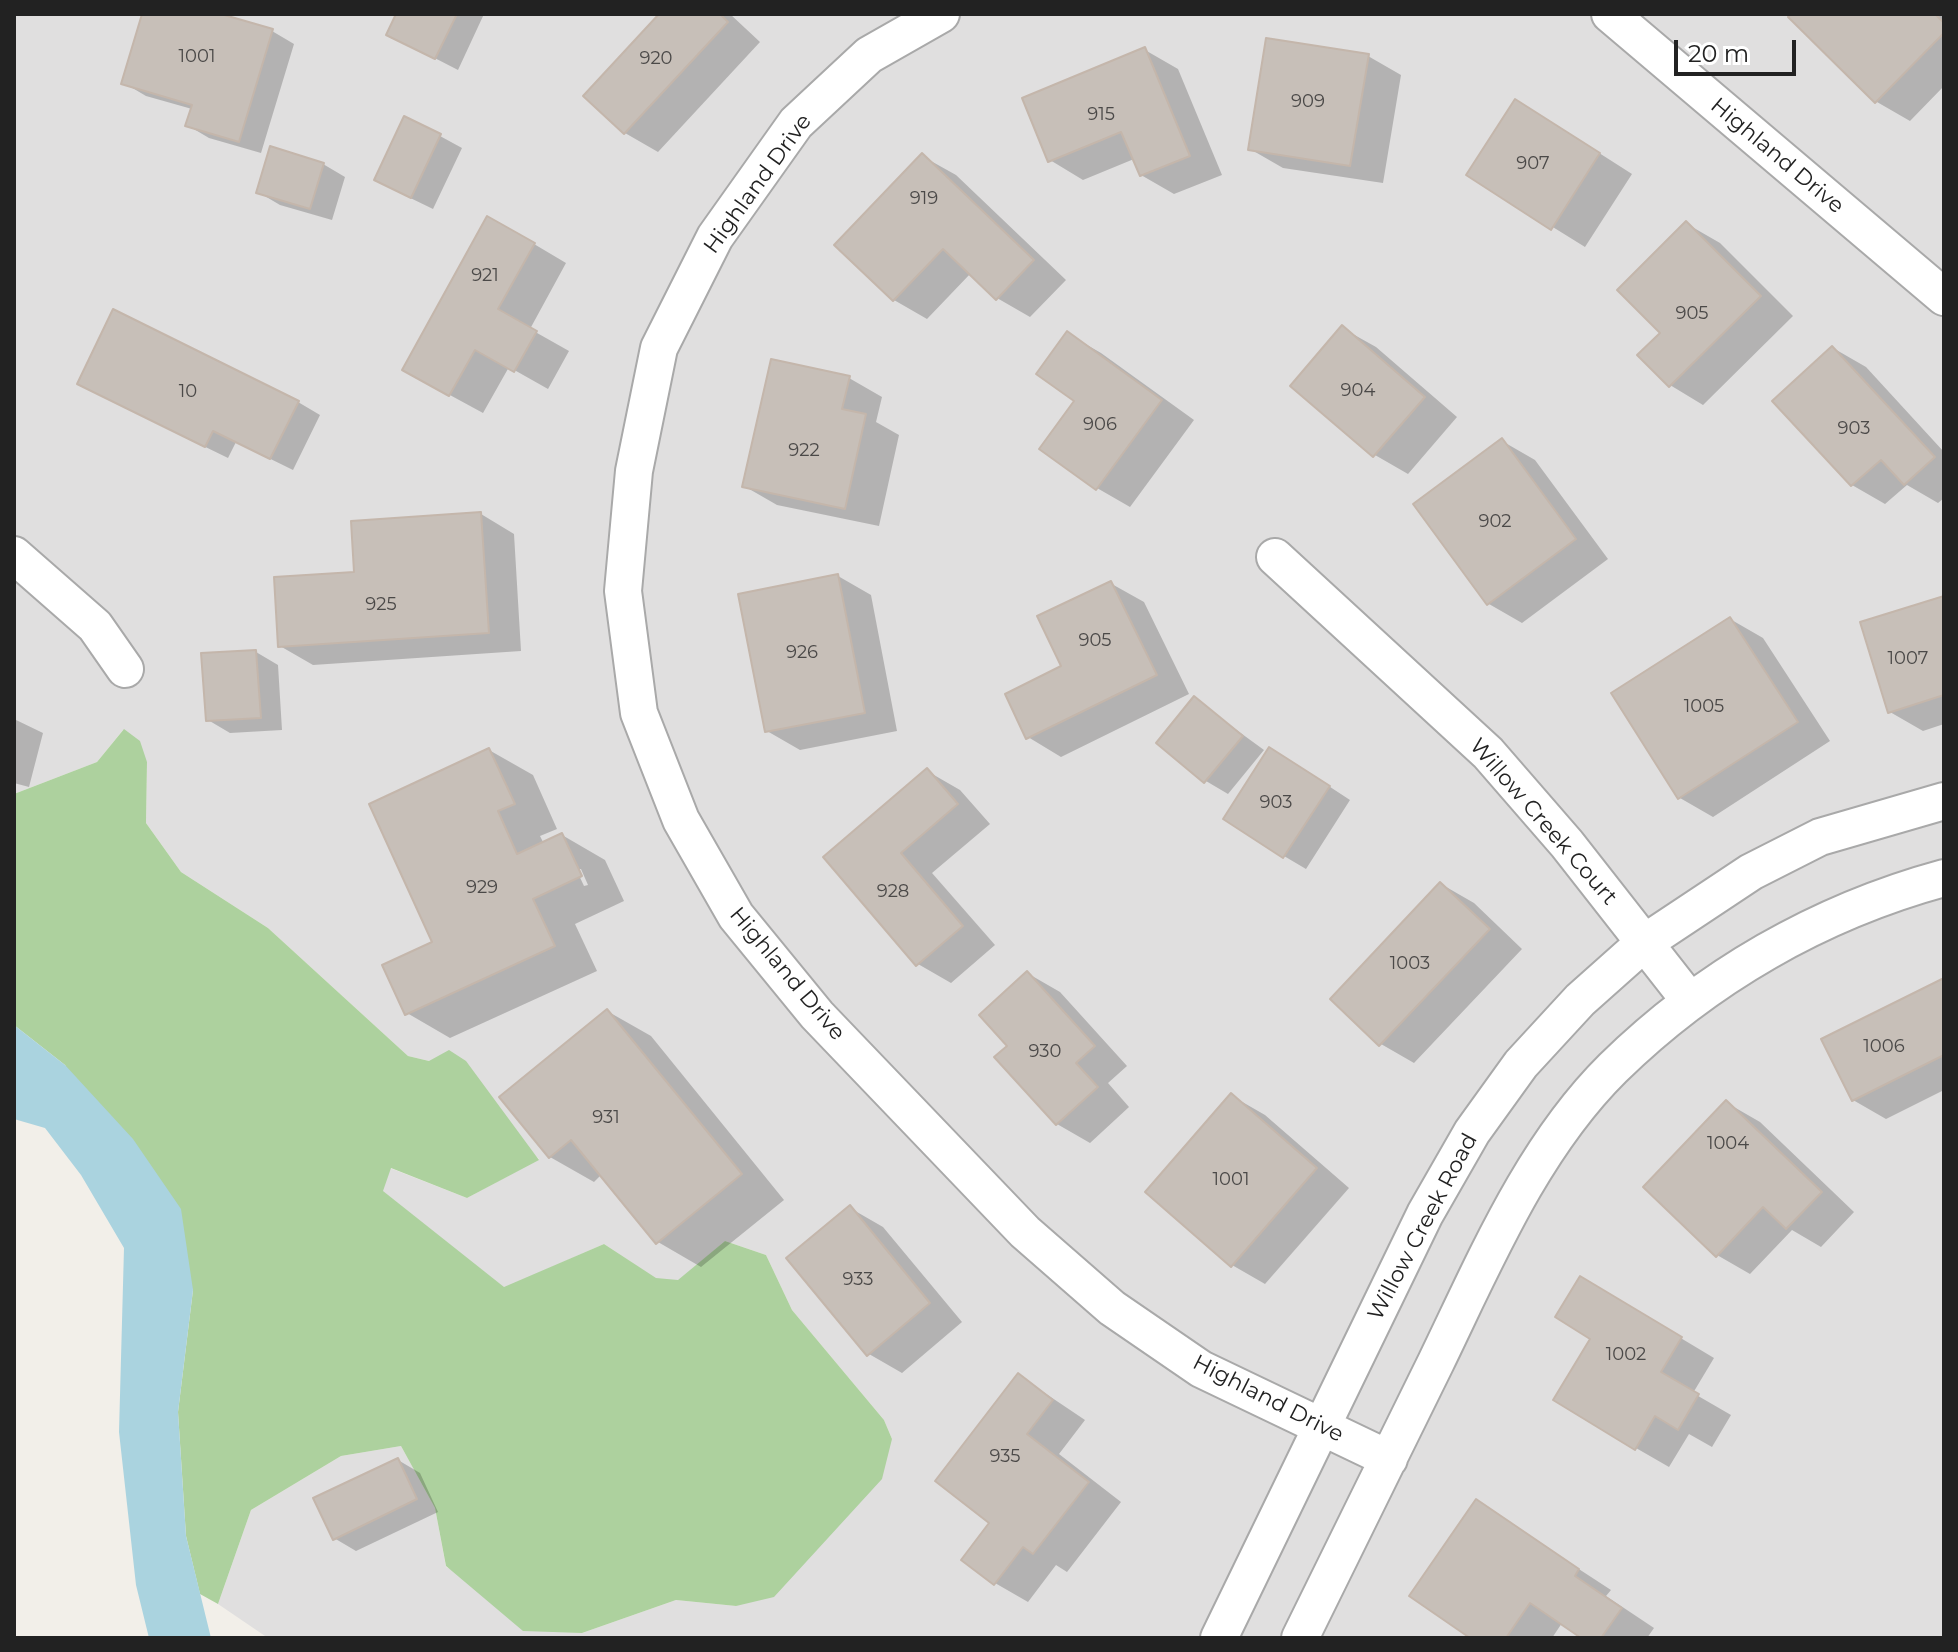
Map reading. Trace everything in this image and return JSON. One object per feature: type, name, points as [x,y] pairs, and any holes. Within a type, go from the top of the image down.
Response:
[{"type":"street","name":"Highland Drive","points":[[941,14],[869,55],[796,123],[715,237],[659,348],[634,471],[623,591],[639,713],[681,820],[736,916],[817,1015],[1025,1232],[1112,1308],[1201,1369],[1389,1459]]},
{"type":"street","name":"Highland Drive","points":[[1610,14],[1944,297]]},
{"type":"street","points":[[14,555],[95,626],[125,669]]},
{"type":"street","name":"Willow Creek Court","points":[[1275,557],[1488,753],[1567,844],[1690,1001]]},
{"type":"street","name":"Willow Creek Road","points":[[1219,1638],[1425,1214],[1472,1132],[1521,1064],[1580,1000],[1644,943],[1751,872],[1820,837],[1944,801]]},
{"type":"street","points":[[1300,1638],[1483,1265],[1544,1156],[1612,1069],[1690,1001],[1770,947],[1887,893],[1944,878]]},
{"type":"shaded area","points":[[14,14],[1944,14],[1944,1638],[268,1638],[218,1604],[251,1510],[341,1456],[401,1446],[435,1508],[446,1567],[582,1633],[676,1600],[736,1606],[892,1439],[884,1420],[792,1310],[766,1255],[725,1241],[678,1281],[656,1279],[604,1244],[504,1288],[382,1191],[390,1168],[467,1198],[539,1159],[429,1061],[408,1056],[268,928],[181,872],[146,823],[147,762],[123,730],[97,762],[14,794]]},
{"type":"green space","points":[[124,729],[140,741],[147,762],[146,823],[181,872],[268,928],[408,1056],[429,1061],[449,1050],[466,1061],[539,1160],[467,1198],[391,1168],[383,1191],[504,1287],[604,1244],[656,1278],[678,1280],[725,1241],[766,1255],[792,1310],[884,1420],[892,1439],[882,1479],[774,1597],[736,1606],[676,1600],[582,1633],[523,1631],[446,1566],[435,1508],[401,1446],[341,1456],[251,1510],[218,1604],[200,1594],[186,1536],[178,1412],[193,1290],[65,1065],[14,1025],[14,794],[97,762]]},
{"type":"water","points":[[14,1025],[65,1065],[133,1139],[181,1209],[193,1290],[178,1412],[186,1536],[211,1638],[149,1638],[136,1585],[119,1432],[124,1248],[81,1175],[45,1128],[14,1119]]},
{"type":"building","points":[[142,14],[221,14],[273,29],[239,142],[185,126],[192,105],[121,84]]},
{"type":"building","points":[[396,14],[457,14],[435,59],[386,35]]},
{"type":"building","points":[[659,14],[720,14],[728,22],[624,134],[583,96]]},
{"type":"building","points":[[1791,14],[1935,14],[1944,23],[1944,33],[1875,103],[1788,17]]},
{"type":"building","points":[[1266,38],[1369,54],[1350,166],[1248,150]]},
{"type":"building","points":[[1145,47],[1190,156],[1140,176],[1121,132],[1048,162],[1022,98]]},
{"type":"building","points":[[1515,99],[1600,153],[1551,230],[1466,175]]},
{"type":"building","points":[[404,116],[441,134],[411,198],[374,180]]},
{"type":"building","points":[[270,146],[324,163],[310,209],[256,193]]},
{"type":"building","points":[[922,153],[1034,260],[996,300],[943,249],[893,301],[834,245]]},
{"type":"building","points":[[487,216],[535,243],[498,309],[537,331],[514,372],[475,350],[449,396],[402,370]]},
{"type":"building","points":[[1686,221],[1761,296],[1669,387],[1637,355],[1660,333],[1617,290]]},
{"type":"building","points":[[113,309],[299,401],[270,459],[213,431],[205,447],[77,384]]},
{"type":"building","points":[[1342,325],[1425,397],[1373,457],[1290,386]]},
{"type":"building","points":[[1067,331],[1162,400],[1096,490],[1039,449],[1074,401],[1036,374]]},
{"type":"building","points":[[1832,346],[1935,457],[1904,485],[1881,460],[1851,486],[1772,401]]},
{"type":"building","points":[[771,359],[850,376],[842,409],[866,414],[845,509],[742,487]]},
{"type":"building","points":[[1502,438],[1576,539],[1487,605],[1413,504]]},
{"type":"building","points":[[481,512],[489,633],[278,647],[274,577],[354,572],[351,521]]},
{"type":"building","points":[[838,574],[865,713],[765,732],[738,594]]},
{"type":"building","points":[[1111,581],[1157,675],[1026,739],[1005,694],[1061,666],[1037,616]]},
{"type":"building","points":[[1944,596],[1944,695],[1888,713],[1860,622]]},
{"type":"building","points":[[1730,617],[1798,722],[1678,799],[1611,693]]},
{"type":"building","points":[[256,650],[261,718],[206,721],[201,653]]},
{"type":"building","points":[[1194,696],[1243,736],[1204,783],[1156,743]]},
{"type":"building","points":[[1269,747],[1330,786],[1283,858],[1223,819]]},
{"type":"building","points":[[489,748],[515,804],[498,811],[517,854],[562,833],[582,876],[533,899],[555,946],[405,1015],[382,965],[432,942],[369,804]]},
{"type":"building","points":[[927,768],[958,804],[901,853],[963,926],[916,966],[823,857]]},
{"type":"building","points":[[1440,882],[1490,929],[1379,1046],[1330,999]]},
{"type":"building","points":[[1027,971],[1095,1046],[1076,1063],[1098,1087],[1056,1125],[994,1057],[1007,1046],[979,1015]]},
{"type":"building","points":[[1944,978],[1944,1055],[1852,1101],[1821,1039]]},
{"type":"building","points":[[607,1009],[742,1174],[656,1244],[571,1140],[549,1158],[499,1097]]},
{"type":"building","points":[[1231,1093],[1317,1168],[1231,1267],[1145,1192]]},
{"type":"building","points":[[1726,1100],[1822,1192],[1786,1229],[1763,1207],[1716,1257],[1643,1187]]},
{"type":"building","points":[[850,1205],[930,1303],[867,1356],[786,1258]]},
{"type":"building","points":[[1580,1276],[1682,1337],[1661,1372],[1699,1394],[1678,1430],[1655,1416],[1635,1450],[1553,1400],[1590,1339],[1555,1317]]},
{"type":"building","points":[[1018,1373],[1053,1400],[1027,1434],[1089,1482],[1033,1554],[1023,1547],[994,1585],[961,1560],[989,1523],[935,1481]]},
{"type":"building","points":[[398,1458],[417,1499],[333,1540],[313,1498]]},
{"type":"building","points":[[1476,1499],[1579,1569],[1575,1576],[1622,1608],[1601,1638],[1581,1638],[1530,1603],[1506,1638],[1470,1638],[1409,1596]]}]
